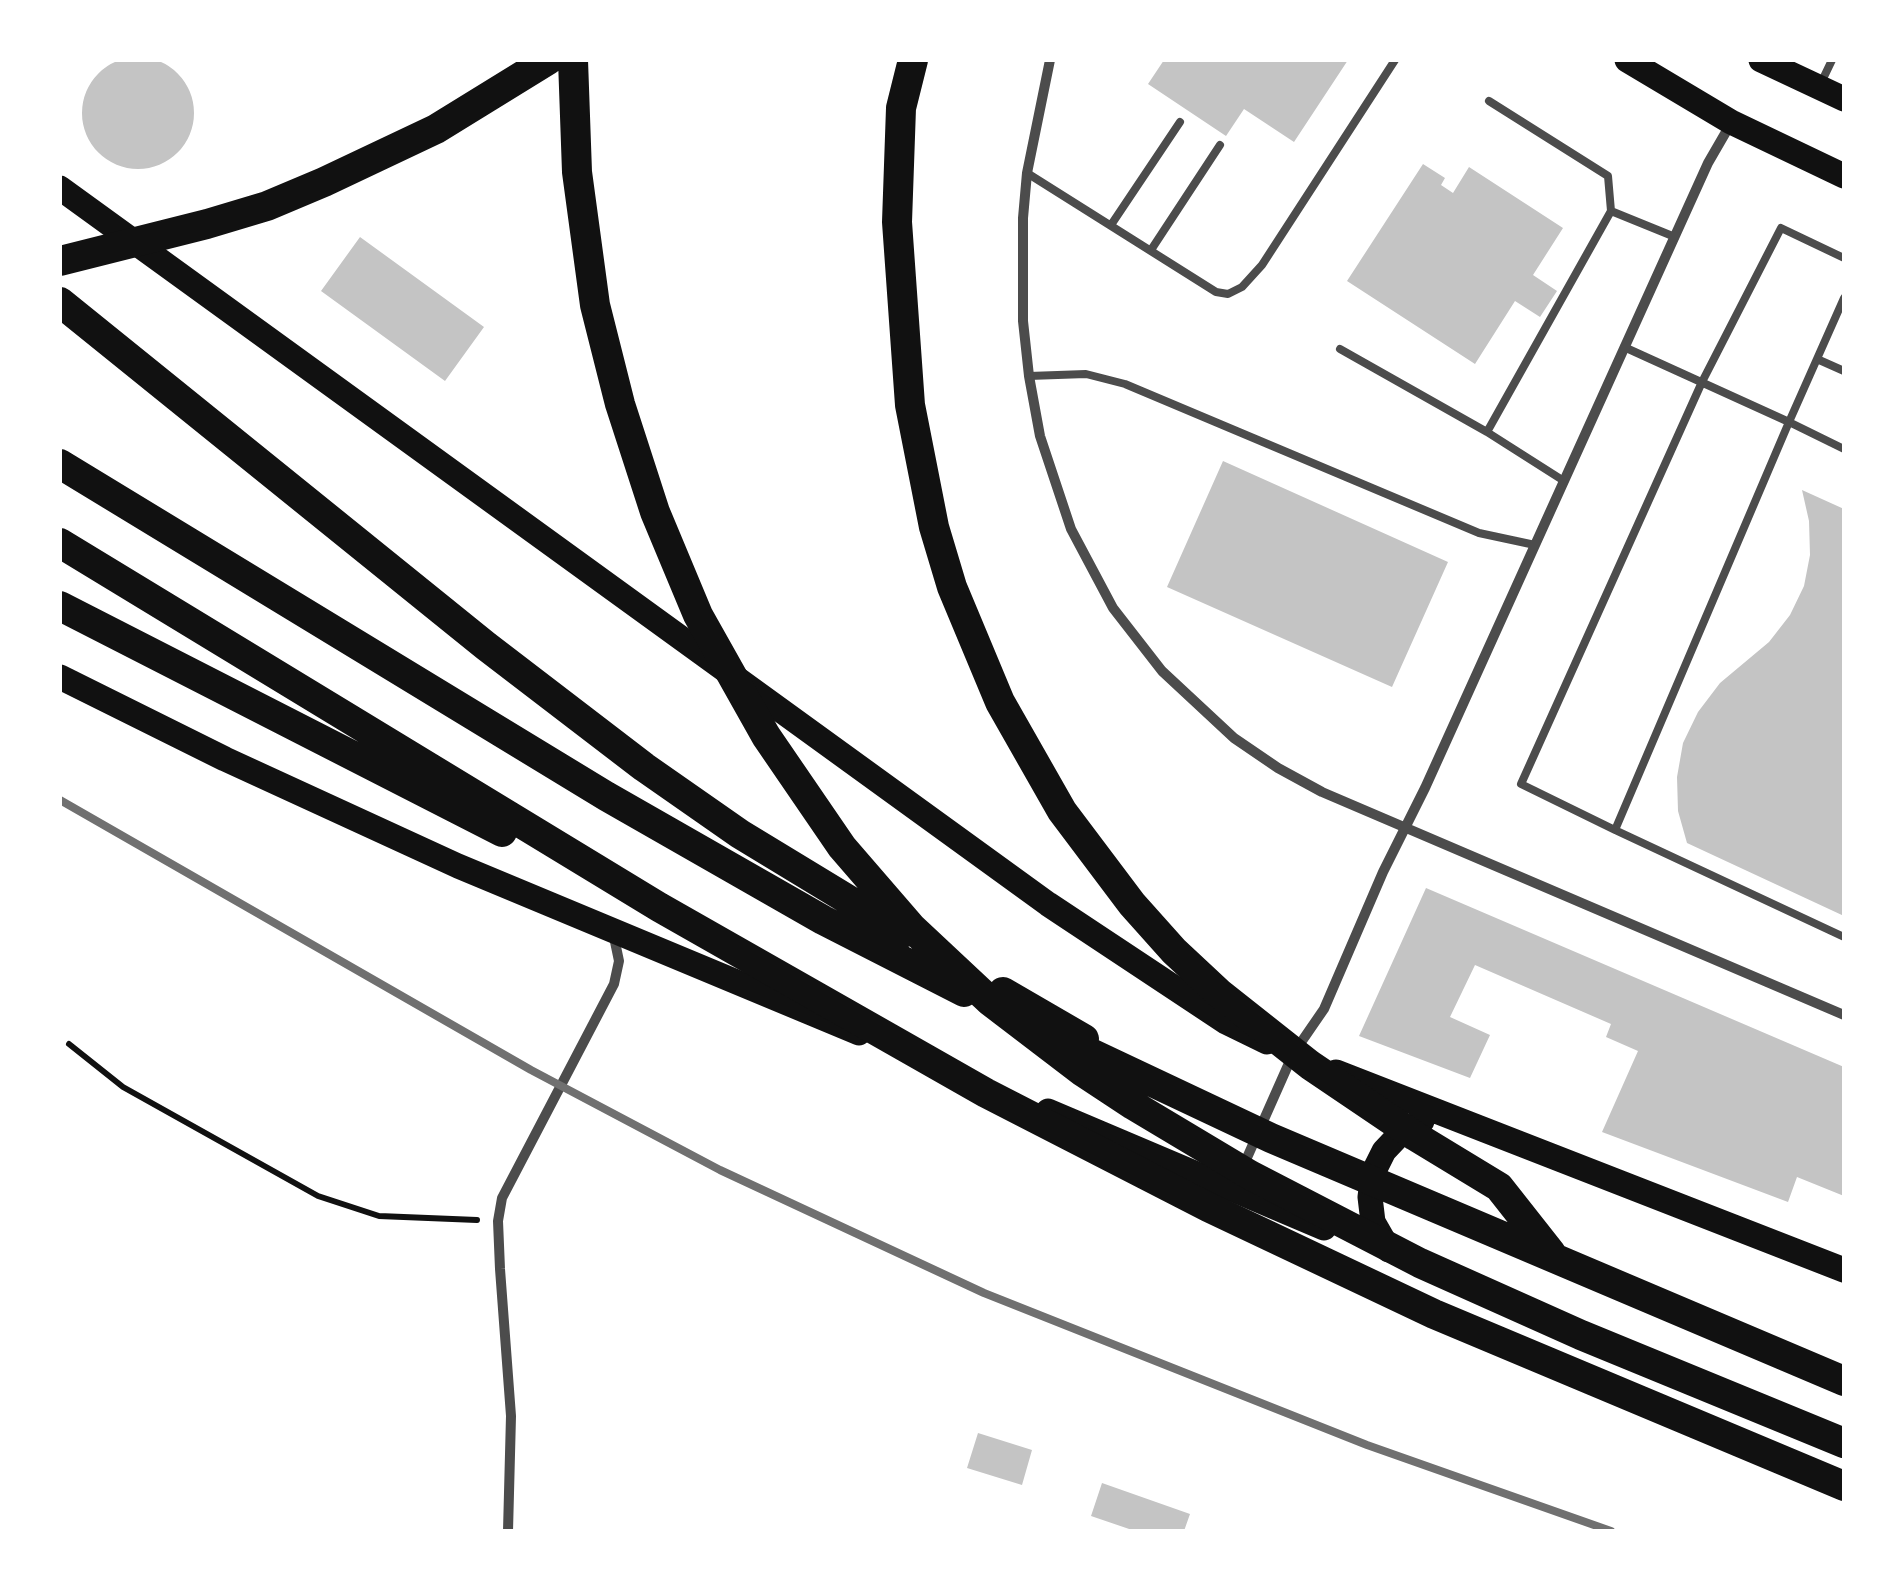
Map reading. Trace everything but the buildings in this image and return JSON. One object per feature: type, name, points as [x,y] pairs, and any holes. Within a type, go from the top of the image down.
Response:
[{"type":"highway","points":[[60,261],[207,224],[310,188],[436,129],[548,60]]},
{"type":"highway","points":[[572,60],[577,172],[587,258],[606,353],[654,512],[698,615],[745,703],[788,772],[874,886],[912,928],[990,1001],[1132,1106],[1320,1212],[1420,1263],[1530,1312],[1844,1444]]},
{"type":"highway","points":[[913,60],[901,108],[896,222],[910,404],[938,542],[974,644],[1000,702],[1062,811],[1132,904],[1174,951],[1218,993],[1310,1066],[1414,1136],[1500,1187],[1556,1259]]},
{"type":"highway","points":[[60,302],[591,727],[740,834],[1160,1084]]},
{"type":"highway","points":[[60,464],[591,787],[824,920],[1030,1025],[1270,1138],[1844,1381]]},
{"type":"highway","points":[[60,543],[659,907],[905,1049],[1224,1215],[1550,1365],[1844,1486]]},
{"type":"highway","points":[[60,606],[659,907]]},
{"type":"main road","points":[[1627,60],[1731,122],[1844,176]]},
{"type":"main road","points":[[1760,60],[1844,99]]},
{"type":"main road","points":[[60,188],[1048,904],[1226,1022],[1293,1054],[1844,1270]]},
{"type":"main road","points":[[60,677],[339,813],[1234,1188],[1573,1339],[1844,1452]]},
{"type":"main road","points":[[1400,1262],[1384,1244],[1373,1222],[1370,1197],[1374,1173],[1384,1151],[1401,1133],[1422,1121],[1446,1115]]},
{"type":"street","points":[[1050,60],[1027,173],[1022,265],[1029,376],[1040,436],[1071,529],[1114,608],[1162,671],[1234,738],[1322,792],[1844,1015]]},
{"type":"street","points":[[1234,1188],[1293,1054],[1324,1009],[1674,237],[1731,122]]},
{"type":"street","points":[[508,1531],[510,1386],[498,1221],[507,1184],[614,984],[619,961],[613,931]]},
{"type":"lane","points":[[1027,173],[1216,292],[1228,294],[1242,287],[1262,266],[1395,60]]},
{"type":"lane","points":[[1819,87],[1832,60]]},
{"type":"lane","points":[[1487,432],[1611,211],[1608,176],[1488,101]]},
{"type":"lane","points":[[1111,225],[1180,122]]},
{"type":"lane","points":[[1151,250],[1220,146]]},
{"type":"lane","points":[[1611,211],[1674,237]]},
{"type":"lane","points":[[1844,258],[1781,228],[1702,382],[1520,784],[1844,937]]},
{"type":"lane","points":[[1615,830],[1844,298]]},
{"type":"lane","points":[[1624,347],[1844,449]]},
{"type":"lane","points":[[1340,348],[1564,480]]},
{"type":"lane","points":[[1817,359],[1844,372]]},
{"type":"lane","points":[[1029,376],[1086,374],[1125,384],[1478,532],[1534,546]]},
{"type":"path","points":[[69,1044],[123,1087],[318,1196],[379,1216],[498,1221]]},
{"type":"railway","points":[[60,800],[531,1070],[720,1170],[984,1293],[1367,1445],[1611,1531]]}]
